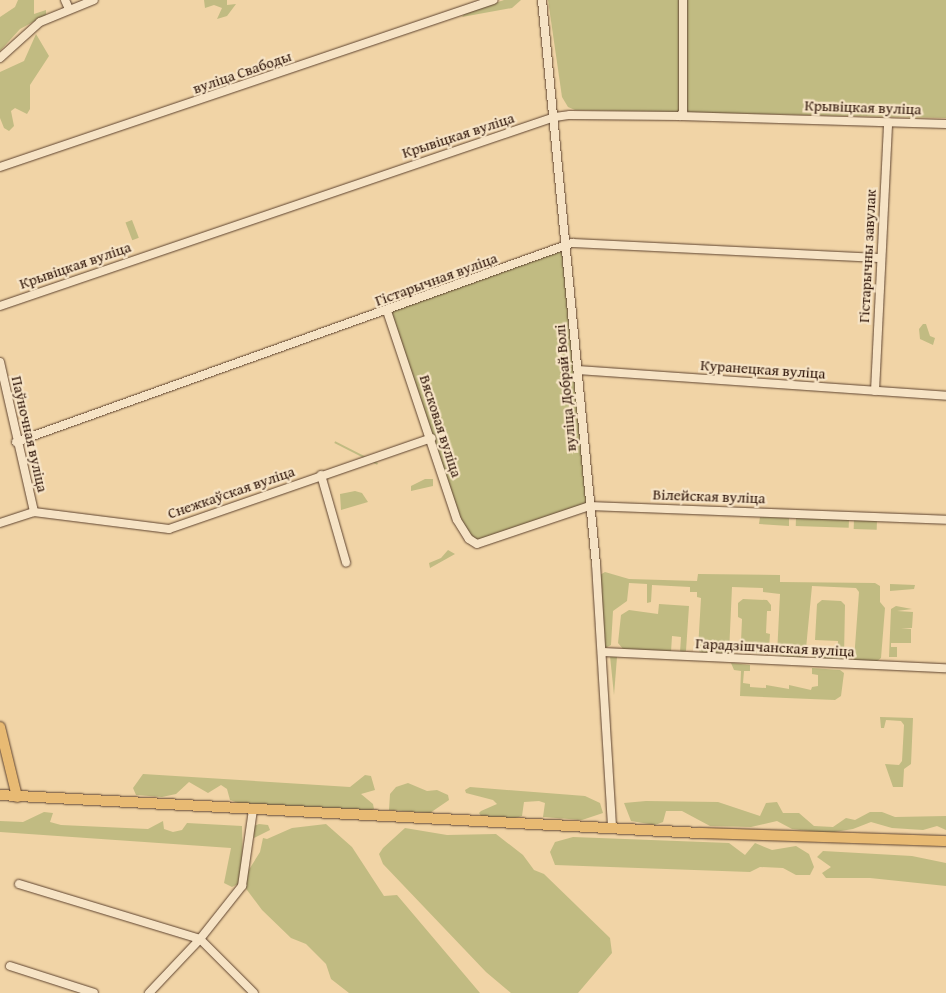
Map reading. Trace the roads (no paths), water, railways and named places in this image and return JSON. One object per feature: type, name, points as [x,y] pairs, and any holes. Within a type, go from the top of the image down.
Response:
[{"type":"main road","points":[[0,727],[17,797]]},
{"type":"main road","points":[[0,795],[612,828],[946,841]]},
{"type":"street","points":[[65,0],[69,9]]},
{"type":"street","points":[[0,58],[40,22],[94,0]]},
{"type":"street","name":"вуліца Свабоды","points":[[0,167],[493,0]]},
{"type":"street","name":"вуліца Добрай Волі","points":[[542,0],[555,118],[602,652],[612,828]]},
{"type":"street","points":[[680,116],[683,112],[683,0]]},
{"type":"street","name":"Крывіцкая вуліца","points":[[0,306],[555,118],[570,115],[680,116],[946,124]]},
{"type":"street","name":"Гістарычны завулак","points":[[875,391],[888,122]]},
{"type":"street","name":"Гістарычная вуліца","points":[[16,442],[387,311],[572,242],[880,258]]},
{"type":"street","name":"Вясковая вуліца","points":[[387,311],[432,438],[457,520],[468,539],[477,544]]},
{"type":"street","name":"Паўночная вуліца","points":[[0,362],[16,442],[34,512]]},
{"type":"street","name":"Куранецкая вуліца","points":[[578,370],[946,396]]},
{"type":"street","name":"Снежкаўская вуліца","points":[[34,512],[169,529],[432,438]]},
{"type":"street","points":[[321,475],[346,562]]},
{"type":"street","name":"Вілейская вуліца","points":[[477,544],[589,506],[946,520]]},
{"type":"street","points":[[0,523],[34,512]]},
{"type":"street","name":"Гарадзішчанская вуліца","points":[[602,652],[946,668]]},
{"type":"street","points":[[149,993],[200,940],[242,886],[253,810]]},
{"type":"street","points":[[19,884],[200,940],[254,993]]},
{"type":"street","points":[[10,966],[94,993]]}]
